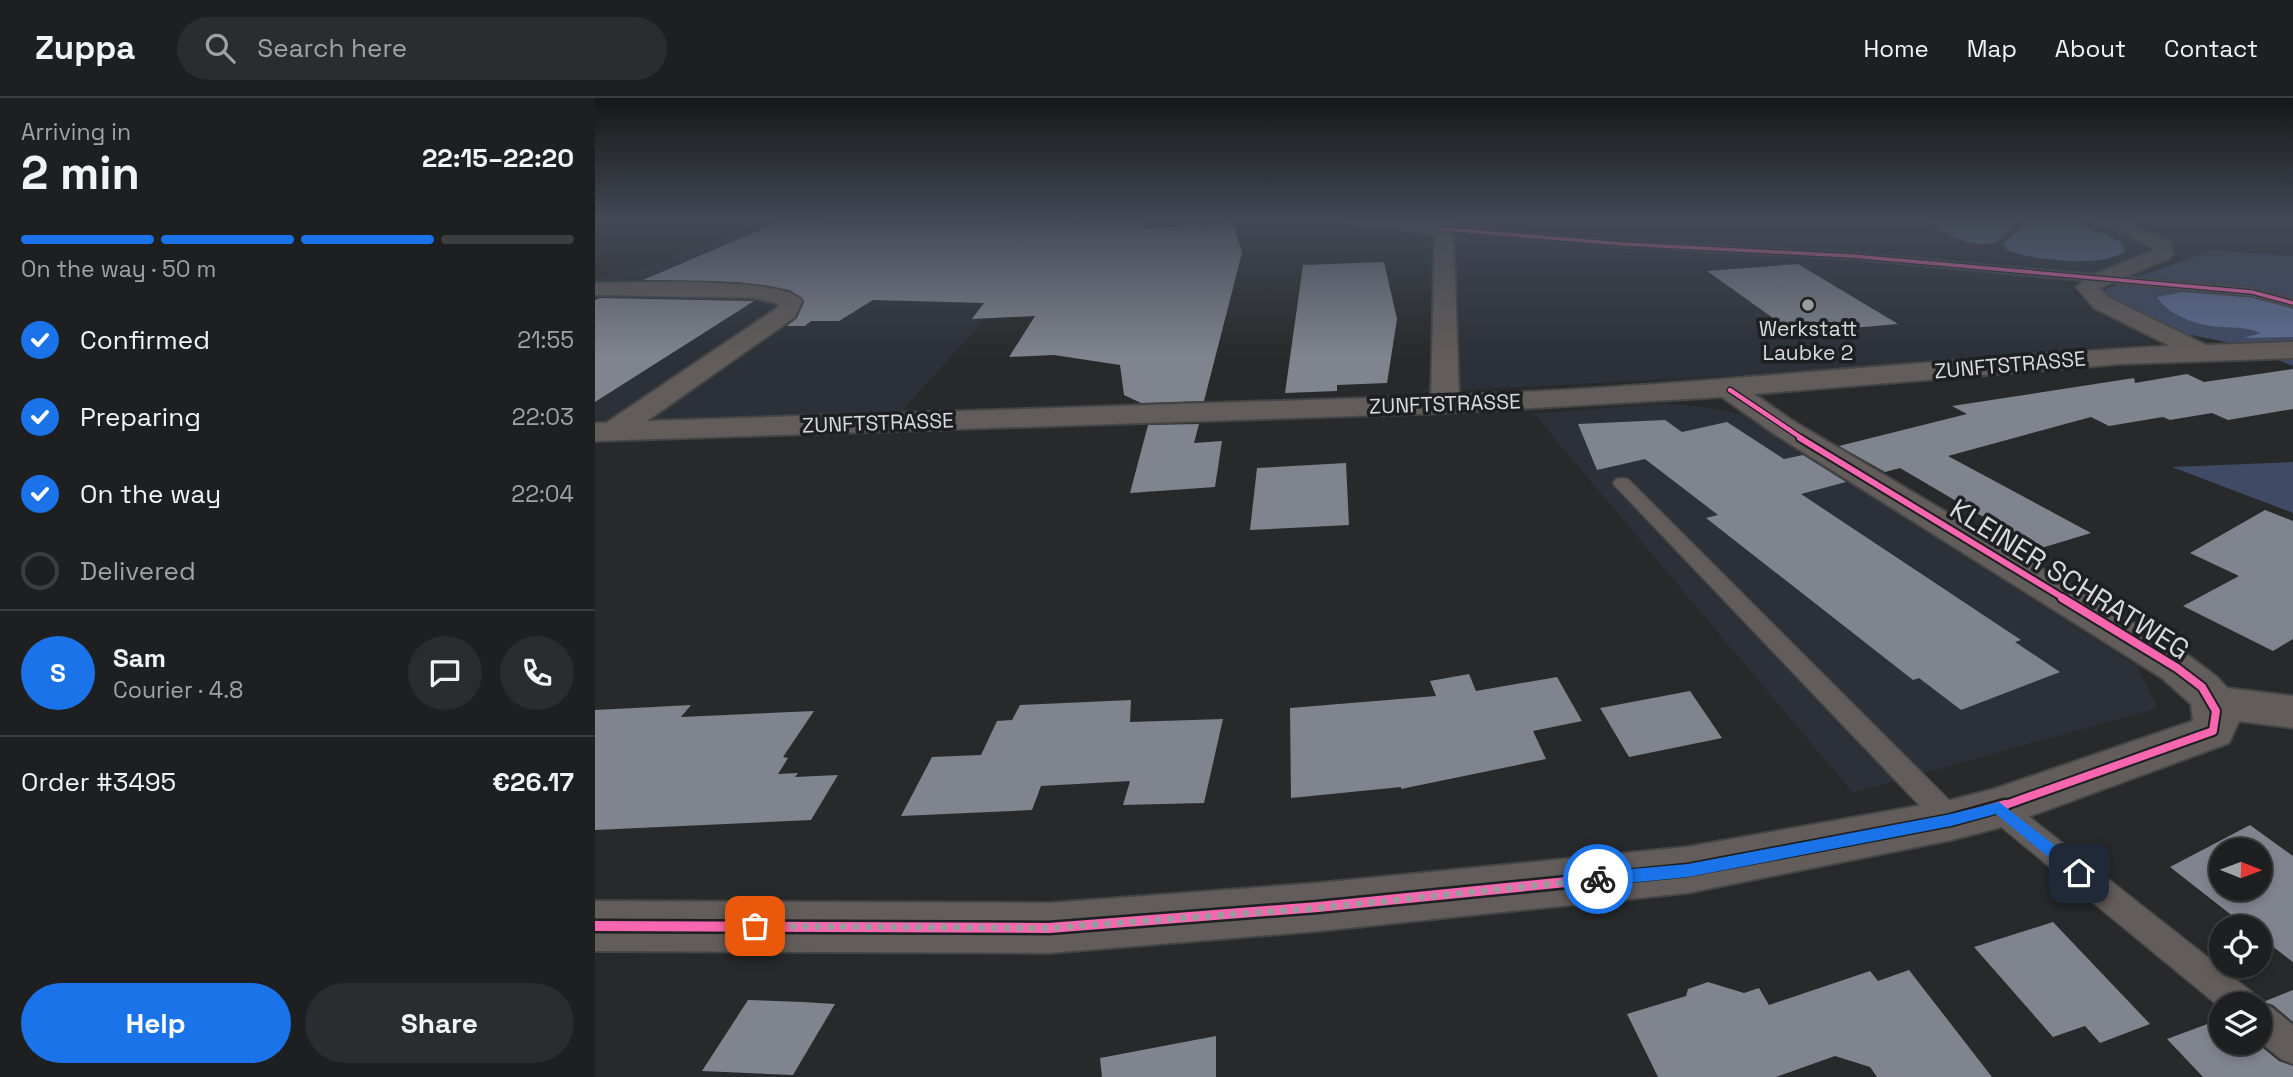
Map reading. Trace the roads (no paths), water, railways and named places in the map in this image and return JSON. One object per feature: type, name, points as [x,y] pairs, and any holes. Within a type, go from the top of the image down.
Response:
[{"type":"street","points":[[1444,267],[1445,405]]},
{"type":"street","points":[[2131,267],[2099,279],[2087,287],[2102,303],[2198,351]]},
{"type":"street","points":[[595,289],[753,291],[778,295],[791,301],[787,312],[604,431]]},
{"type":"street","name":"ZUNFTSTRASSE","points":[[604,431],[1445,405],[1730,390],[2198,351],[2293,350]]},
{"type":"street","name":"KLEINER SCHRATWEG","points":[[1730,390],[1783,427],[2177,668],[2200,685],[2214,702]]},
{"type":"street","points":[[595,926],[1049,928],[1304,909],[1688,870],[1975,814],[2213,732],[2218,718],[2214,702],[2293,712]]},
{"type":"lane","points":[[1967,267],[2252,292],[2293,303]]},
{"type":"lane","points":[[1622,483],[1975,814],[2224,992]]},
{"type":"lane","points":[[2272,1029],[2293,1046]]},
{"type":"place","name":"Werkstatt Laubke 2","points":[[1808,305]]}]
